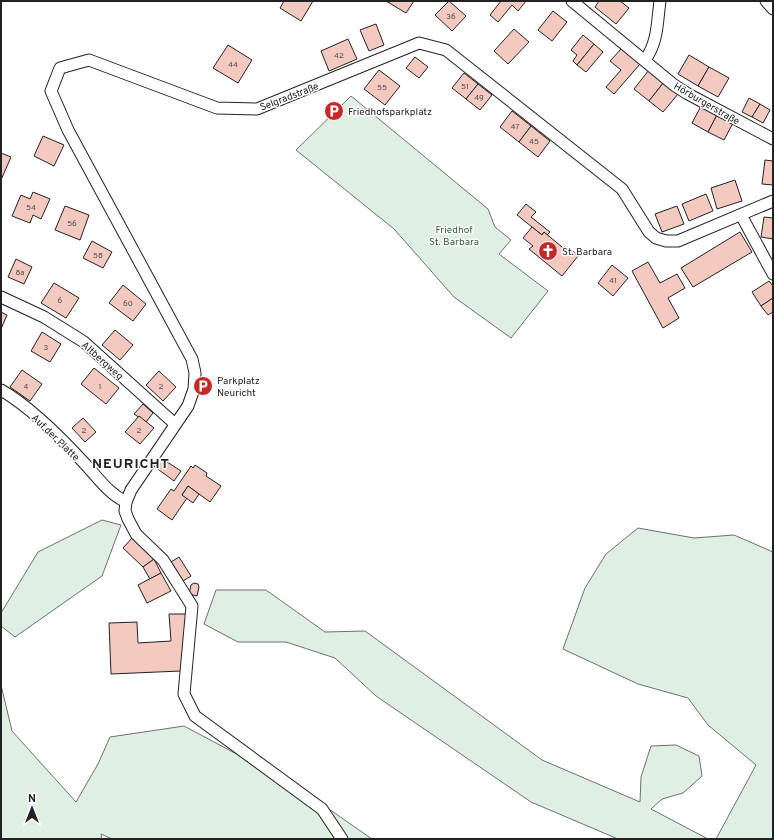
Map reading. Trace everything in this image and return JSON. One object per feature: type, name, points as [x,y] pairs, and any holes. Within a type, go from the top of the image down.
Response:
[{"type":"street","name":"Hörburgerstraße","points":[[572,1],[688,94],[773,139]]},
{"type":"street","points":[[645,60],[656,41],[660,1]]},
{"type":"street","points":[[766,1],[773,9]]},
{"type":"street","name":"Selgradstraße","points":[[175,424],[188,406],[194,389],[195,373],[192,359],[68,130],[51,91],[60,68],[89,60],[217,108],[257,109],[419,43],[446,50],[622,189],[649,232],[656,238],[666,242],[678,241],[741,216],[773,201]]},
{"type":"street","points":[[741,216],[773,274]]},
{"type":"street","name":"Altbergweg","points":[[1,297],[44,317],[84,342],[175,424]]},
{"type":"street","name":"Auf der Platte","points":[[1,390],[18,400],[86,464],[114,497],[126,502]]},
{"type":"street","points":[[175,424],[131,490],[126,502],[125,511],[136,534],[163,560],[192,606],[184,694],[195,716],[322,809],[342,839]]},
{"type":"green space","name":"Friedhof St. Barbara","points":[[351,96],[488,209],[495,227],[511,240],[499,254],[548,291],[511,338],[454,297],[394,229],[296,150]]},
{"type":"green space","points":[[102,520],[121,525],[102,576],[15,637],[1,626],[1,613],[38,552]]},
{"type":"green space","points":[[638,528],[694,538],[734,535],[773,552],[773,839],[716,839],[756,765],[708,725],[688,698],[638,684],[563,649],[585,588],[606,554]]},
{"type":"green space","points":[[216,590],[266,590],[325,632],[365,631],[542,760],[640,802],[641,777],[651,746],[676,745],[699,756],[702,776],[683,793],[662,799],[651,809],[708,839],[618,839],[531,802],[376,696],[335,658],[286,642],[238,642],[204,624]]},
{"type":"green space","points":[[1,685],[12,731],[76,802],[98,764],[110,737],[184,726],[293,784],[372,839],[112,839],[101,834],[102,839],[1,839]]},
{"type":"building","points":[[284,1],[313,1],[301,21],[280,8]]},
{"type":"building","points":[[386,1],[414,1],[406,13]]},
{"type":"building","points":[[449,1],[466,16],[452,31],[435,15]]},
{"type":"building","points":[[501,1],[526,1],[518,11],[512,5],[498,22],[490,15]]},
{"type":"building","points":[[599,1],[620,1],[629,8],[616,24],[595,7]]},
{"type":"building","points":[[553,11],[567,22],[552,41],[538,30]]},
{"type":"building","points":[[376,24],[384,45],[369,51],[360,30]]},
{"type":"building","points":[[514,29],[529,42],[508,64],[494,51]]},
{"type":"building","points":[[583,35],[594,44],[577,65],[573,61],[577,55],[571,50]]},
{"type":"building","points":[[348,39],[357,59],[329,71],[321,51]]},
{"type":"building","points":[[594,44],[603,52],[586,72],[577,65]]},
{"type":"building","points":[[228,45],[252,60],[238,83],[213,68]]},
{"type":"building","points":[[622,48],[640,64],[614,94],[606,87],[621,70],[610,61]]},
{"type":"building","points":[[689,55],[709,67],[698,86],[678,74]]},
{"type":"building","points":[[415,57],[428,67],[419,78],[406,68]]},
{"type":"building","points":[[709,67],[729,78],[718,97],[698,86]]},
{"type":"building","points":[[379,70],[400,86],[385,105],[364,89]]},
{"type":"building","points":[[649,70],[664,82],[649,101],[634,89]]},
{"type":"building","points":[[464,73],[478,84],[466,99],[452,88]]},
{"type":"building","points":[[664,82],[678,94],[663,112],[649,101]]},
{"type":"building","points":[[478,84],[492,95],[480,110],[466,99]]},
{"type":"building","points":[[749,98],[760,104],[752,117],[742,112]]},
{"type":"building","points":[[760,104],[770,110],[763,123],[752,117]]},
{"type":"building","points":[[701,106],[717,115],[708,132],[692,123]]},
{"type":"building","points":[[512,111],[531,126],[519,142],[500,127]]},
{"type":"building","points":[[717,115],[733,123],[724,140],[708,132]]},
{"type":"building","points":[[531,126],[550,141],[538,157],[519,142]]},
{"type":"building","points":[[43,136],[64,145],[54,166],[34,156]]},
{"type":"building","points":[[1,153],[11,157],[1,180]]},
{"type":"building","points":[[765,160],[773,161],[773,185],[762,184]]},
{"type":"building","points":[[735,180],[742,201],[717,209],[711,188]]},
{"type":"building","points":[[33,192],[50,199],[41,219],[33,215],[30,223],[12,216],[21,195],[30,199]]},
{"type":"building","points":[[706,194],[713,211],[689,221],[682,204]]},
{"type":"building","points":[[526,204],[536,212],[531,217],[550,232],[547,235],[544,232],[542,235],[517,215]]},
{"type":"building","points":[[65,206],[89,215],[80,240],[55,230]]},
{"type":"building","points":[[677,206],[684,224],[662,232],[655,214]]},
{"type":"building","points":[[764,217],[773,218],[773,239],[761,237]]},
{"type":"building","name":"St. Barbara","points":[[532,227],[542,235],[544,232],[568,252],[570,249],[578,256],[562,276],[529,249],[533,246],[523,238]]},
{"type":"building","points":[[740,232],[752,252],[693,287],[681,268]]},
{"type":"building","points":[[92,241],[112,252],[103,268],[83,258]]},
{"type":"building","points":[[16,259],[32,267],[24,284],[8,277]]},
{"type":"building","points":[[648,262],[660,283],[677,274],[685,288],[668,298],[679,318],[663,328],[632,271]]},
{"type":"building","points":[[612,265],[628,278],[613,296],[598,283]]},
{"type":"building","points":[[769,281],[773,286],[773,298],[761,306],[752,292]]},
{"type":"building","points":[[54,283],[79,298],[66,318],[41,303]]},
{"type":"building","points":[[123,285],[146,304],[133,321],[109,303]]},
{"type":"building","points":[[773,298],[773,312],[768,315],[761,306]]},
{"type":"building","points":[[1,312],[7,315],[1,329]]},
{"type":"building","points":[[115,330],[133,345],[120,360],[102,345]]},
{"type":"building","points":[[42,332],[61,344],[50,362],[31,351]]},
{"type":"building","points":[[94,368],[119,388],[106,404],[81,384]]},
{"type":"building","points":[[22,370],[42,384],[30,401],[10,387]]},
{"type":"building","points":[[159,371],[176,387],[163,401],[146,385]]},
{"type":"building","points":[[143,404],[153,413],[146,422],[134,414]]},
{"type":"building","points":[[139,416],[154,428],[140,444],[125,432]]},
{"type":"building","points":[[83,418],[96,432],[85,442],[72,428]]},
{"type":"building","points":[[161,458],[181,471],[174,481],[155,467]]},
{"type":"building","points":[[195,465],[207,473],[206,476],[221,486],[210,502],[188,486],[182,495],[187,498],[172,520],[157,509],[171,489],[174,491],[191,466],[193,468]]},
{"type":"building","points":[[188,486],[199,494],[193,503],[182,495]]},
{"type":"building","points":[[132,538],[154,559],[143,567],[123,548]]},
{"type":"building","points":[[179,557],[191,576],[183,581],[171,562]]},
{"type":"building","points":[[154,559],[161,573],[150,579],[143,567]]},
{"type":"building","points":[[161,573],[171,591],[147,603],[138,585]]},
{"type":"building","points":[[194,583],[198,584],[199,587],[197,596],[189,594],[191,585]]},
{"type":"building","points":[[169,614],[187,614],[181,671],[111,674],[109,623],[137,622],[138,643],[171,641]]},
{"type":"place","name":"Friedhofsparkplatz","points":[[334,111]]},
{"type":"place","name":"St. Barbara","points":[[548,251]]},
{"type":"place","name":"Parkplatz Neuricht","points":[[203,386]]},
{"type":"district","name":"NEURICHT","points":[[131,463]]}]
